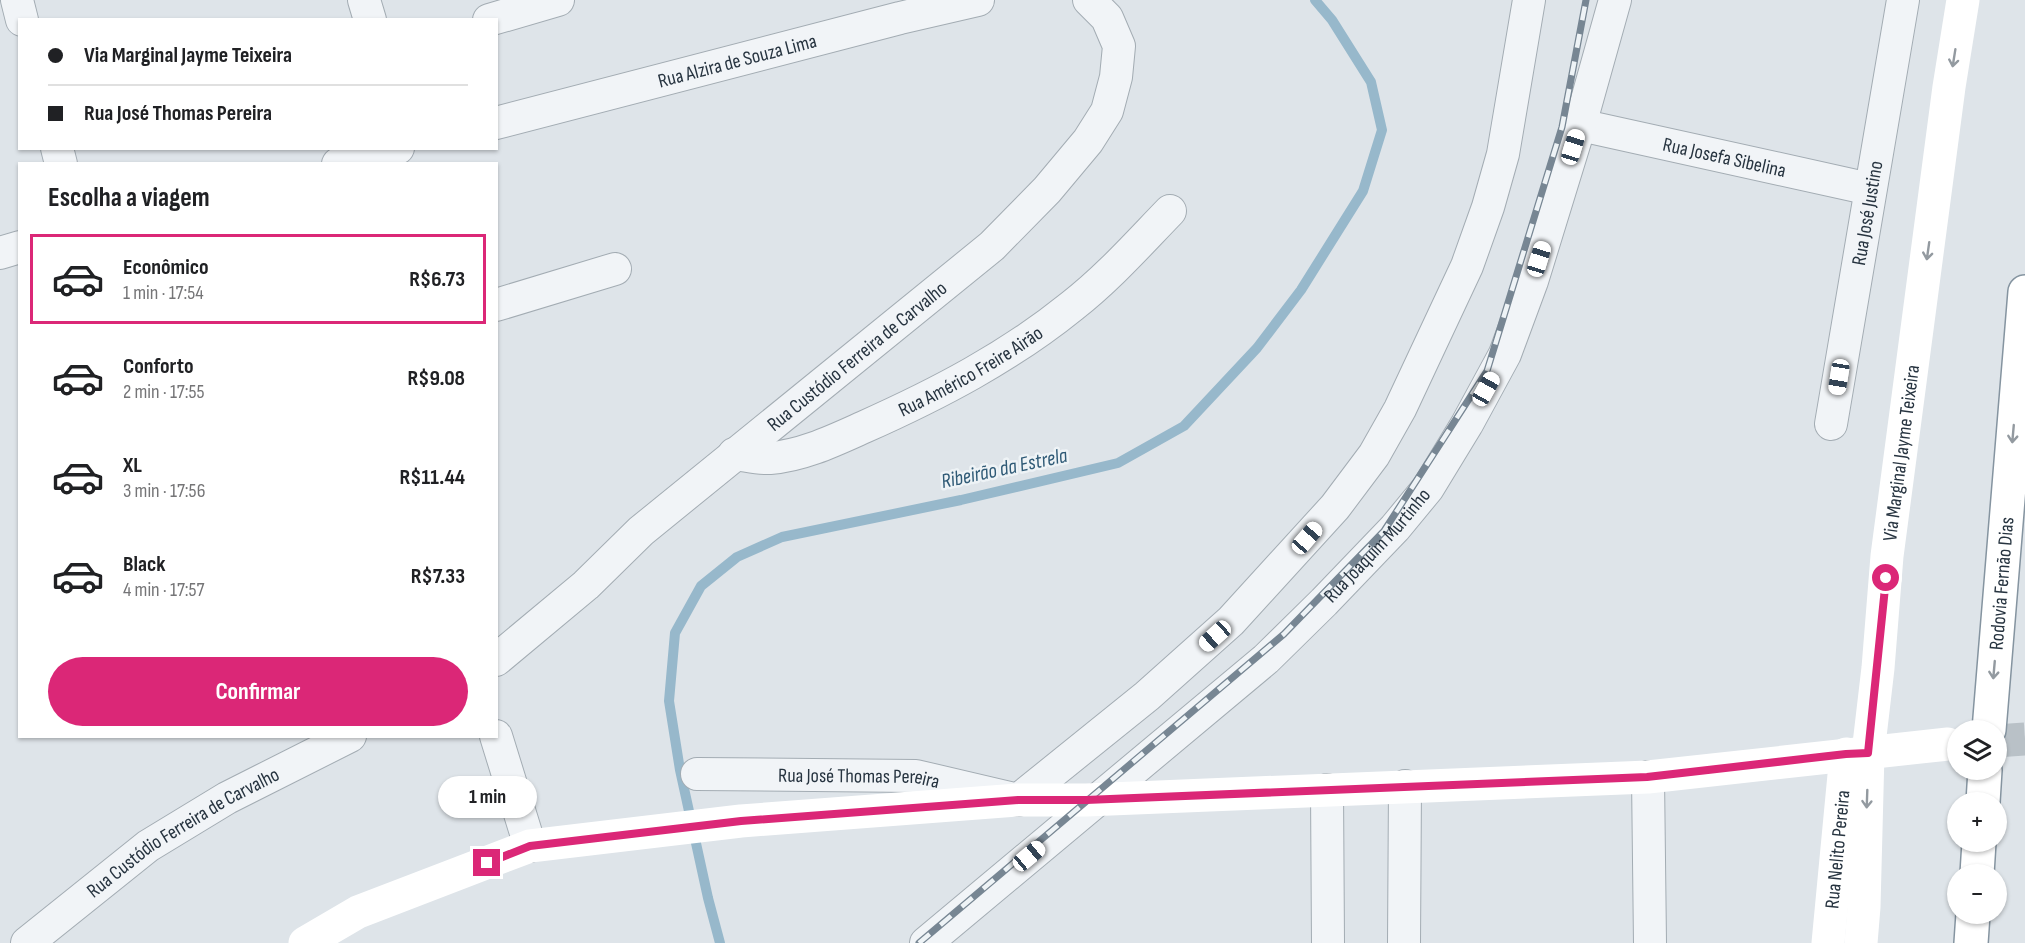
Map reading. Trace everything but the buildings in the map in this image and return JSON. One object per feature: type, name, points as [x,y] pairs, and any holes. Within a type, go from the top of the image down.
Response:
[{"type":"main road","name":"Via Marginal Jayme Teixeira","points":[[1862,943],[1864,907],[1857,754],[1878,668],[1887,556],[1962,0]]},
{"type":"main road","name":"Rodovia Fernão Dias","points":[[1990,720],[2025,292]]},
{"type":"main road","name":"Rua José Thomas Pereira","points":[[305,943],[358,912],[530,846],[640,832],[741,821],[1018,800],[1098,799],[1647,777],[1947,744]]},
{"type":"main road","name":"Rua Nelito Pereira","points":[[1828,943],[1857,754]]},
{"type":"main road","points":[[1971,943],[1972,924]]},
{"type":"street","points":[[17,0],[22,18]]},
{"type":"street","points":[[364,0],[369,18]]},
{"type":"street","points":[[496,18],[558,0]]},
{"type":"street","name":"Rua Alzira de Souza Lima","points":[[498,122],[897,9],[978,0]]},
{"type":"street","name":"Rua Custódio Ferreira de Carvalho","points":[[498,658],[586,585],[641,531],[992,246],[1047,190],[1088,141],[1107,111],[1116,77],[1119,46],[1107,18],[1090,0]]},
{"type":"street","points":[[1018,800],[1147,696],[1231,621],[1335,507],[1374,454],[1400,409],[1467,266],[1488,207],[1503,154],[1529,0]]},
{"type":"street","name":"Rua Joaquim Murtinho","points":[[926,943],[1266,659],[1388,536],[1428,488],[1467,424],[1505,354],[1532,281],[1580,125],[1615,0]]},
{"type":"street","name":"Rua José Justino","points":[[1831,424],[1903,0]]},
{"type":"street","name":"Rua Josefa Sibelina","points":[[1580,125],[1870,189]]},
{"type":"street","points":[[346,162],[390,150]]},
{"type":"street","name":"Rua Américo Freire Airão","points":[[734,454],[770,458],[802,451],[849,434],[961,381],[1029,339],[1073,306],[1111,272],[1170,211]]},
{"type":"street","points":[[0,253],[18,248]]},
{"type":"street","points":[[498,304],[615,269]]},
{"type":"street","name":"Rua Custódio Ferreira de Carvalho","points":[[27,943],[148,846],[227,798],[346,738]]},
{"type":"street","points":[[497,738],[530,846]]},
{"type":"street","name":"Rua José Thomas Pereira","points":[[697,774],[916,776],[1018,800]]},
{"type":"street","points":[[1647,777],[1650,943]]},
{"type":"street","points":[[1404,943],[1405,786]]},
{"type":"street","points":[[1327,790],[1328,943]]},
{"type":"waterway","name":"Ribeirão da Estrela","points":[[720,943],[680,770],[669,701],[675,633],[701,586],[737,557],[782,537],[961,500],[1118,463],[1184,426],[1257,348],[1301,290],[1363,191],[1382,130],[1371,82],[1332,20],[1315,0]]},
{"type":"tunnel","points":[[2007,740],[2025,739]]},
{"type":"railway","points":[[919,943],[1284,634],[1384,531],[1487,371],[1562,127],[1586,0]]},
{"type":"route","points":[[487,863],[530,846],[741,821],[1018,800],[1086,800],[1647,777],[1868,753],[1886,578]]}]
